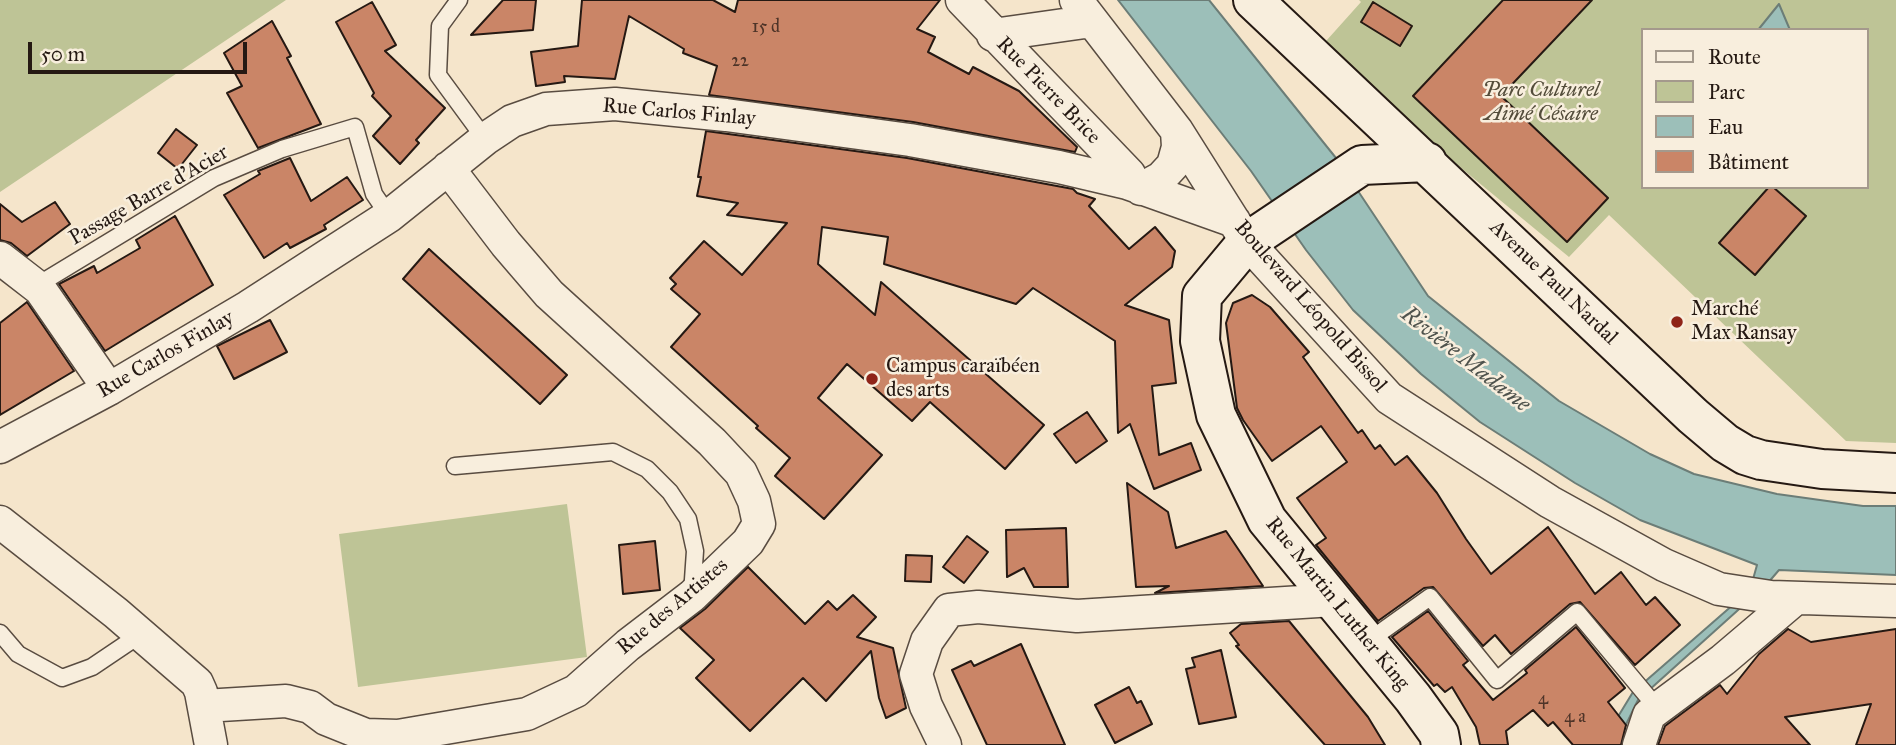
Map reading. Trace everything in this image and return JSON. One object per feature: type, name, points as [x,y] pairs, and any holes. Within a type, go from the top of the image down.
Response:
[{"type":"street","name":"Rue Pierre Brice","points":[[962,0],[1129,174],[1134,186]]},
{"type":"street","name":"Avenue Paul Nardal","points":[[1253,0],[1693,416],[1725,443],[1745,455],[1761,460],[1822,469],[1896,473]]},
{"type":"street","points":[[993,35],[1084,11]]},
{"type":"street","name":"Boulevard Léopold Bissol","points":[[1084,11],[1249,230],[1389,398],[1550,502],[1664,565],[1719,589],[1783,598],[1896,601]]},
{"type":"street","name":"Rue Carlos Finlay","points":[[0,447],[108,389],[248,307],[389,216],[485,139],[512,121],[545,109],[615,104],[726,115],[910,140],[1059,167],[1134,186],[1249,230]]},
{"type":"street","points":[[1376,114],[1362,165],[1427,162]]},
{"type":"street","points":[[1134,186],[1161,178],[1173,165],[1178,147],[1177,131]]},
{"type":"street","name":"Rue Martin Luther King","points":[[1362,165],[1249,230],[1202,296],[1200,341],[1216,415],[1267,520],[1433,725],[1439,734],[1441,745]]},
{"type":"street","name":"Rue des Artistes","points":[[204,706],[286,701],[310,707],[326,719],[366,735],[398,736],[527,714],[576,691],[628,645],[692,596],[748,542],[759,524],[754,501],[741,473],[712,442],[549,294],[506,244],[448,168]]},
{"type":"street","points":[[0,258],[36,286],[108,389]]},
{"type":"street","points":[[0,522],[141,634],[197,683],[211,745]]},
{"type":"street","points":[[1639,745],[1653,703],[1723,660],[1783,598]]},
{"type":"street","points":[[945,745],[926,706],[916,674],[927,641],[949,610],[978,607],[1077,616],[1334,600]]},
{"type":"lane","points":[[459,0],[440,26],[438,75],[485,139]]},
{"type":"lane","name":"Passage Barre d'Acier","points":[[36,286],[214,178],[282,149],[355,127],[374,194],[389,216]]},
{"type":"lane","points":[[455,466],[614,452],[647,469],[670,492],[688,519],[695,551],[692,596]]},
{"type":"lane","points":[[1367,642],[1430,597],[1497,680],[1577,612],[1653,703]]},
{"type":"lane","points":[[0,633],[18,654],[62,678],[92,667],[141,634]]},
{"type":"green space","points":[[0,0],[286,0],[0,192]]},
{"type":"green space","name":"Parc Culturel Aimé Césaire","points":[[1359,0],[1896,0],[1896,443],[1846,441],[1609,215],[1569,257],[1318,50],[1361,2]]},
{"type":"green space","points":[[567,504],[587,657],[358,687],[339,534]]},
{"type":"water","name":"Rivière Madame","points":[[1118,0],[1209,0],[1336,158],[1428,296],[1559,401],[1650,454],[1694,474],[1777,494],[1863,506],[1896,506],[1896,575],[1779,570],[1767,584],[1638,700],[1616,745],[1608,733],[1633,692],[1750,590],[1757,565],[1640,520],[1575,483],[1480,422],[1421,374],[1353,310],[1306,250],[1251,171]]},
{"type":"water","points":[[1779,4],[1789,28],[1760,28]]},
{"type":"building","points":[[503,0],[536,0],[533,30],[471,35]]},
{"type":"building","points":[[582,0],[713,0],[735,12],[738,0],[940,0],[917,29],[935,37],[928,52],[969,74],[973,67],[1019,91],[1077,147],[1075,152],[913,122],[709,95],[717,66],[683,53],[684,49],[629,16],[615,79],[564,76],[565,82],[536,86],[531,52],[578,46]]},
{"type":"building","points":[[1503,0],[1592,0],[1501,96],[1608,198],[1567,242],[1413,96]]},
{"type":"building","points":[[372,2],[396,45],[385,51],[445,108],[416,140],[419,143],[400,164],[373,136],[391,116],[372,96],[374,93],[336,22]]},
{"type":"building","points":[[1373,2],[1412,26],[1400,46],[1361,22]]},
{"type":"building","points":[[272,21],[291,56],[287,58],[321,124],[258,148],[227,93],[242,86],[224,53]]},
{"type":"building","points":[[176,129],[197,145],[178,169],[158,153]]},
{"type":"building","points":[[706,131],[907,158],[1073,189],[1095,199],[1089,206],[1129,249],[1155,227],[1175,251],[1172,267],[1125,305],[1169,320],[1176,383],[1152,386],[1159,455],[1191,443],[1201,470],[1154,489],[1130,424],[1118,433],[1115,341],[1033,288],[1016,304],[884,264],[888,237],[822,227],[818,264],[875,315],[881,282],[1044,425],[1005,469],[930,402],[912,421],[847,364],[818,398],[882,455],[824,519],[775,476],[790,458],[671,347],[700,314],[671,289],[676,284],[670,278],[704,241],[742,275],[787,223],[727,215],[738,203],[697,196]]},
{"type":"building","points":[[290,158],[311,201],[347,177],[363,200],[324,225],[326,229],[290,248],[287,243],[264,258],[224,195],[260,174],[258,171]]},
{"type":"building","points":[[1767,189],[1775,189],[1806,216],[1755,275],[1719,243]]},
{"type":"building","points":[[55,202],[70,224],[27,256],[11,243],[0,240],[0,204],[22,222]]},
{"type":"building","points":[[175,216],[213,285],[105,351],[59,284],[94,266],[97,273],[140,248],[136,240]]},
{"type":"building","points":[[429,249],[567,375],[540,404],[403,279]]},
{"type":"building","points":[[1252,295],[1270,307],[1309,352],[1303,357],[1358,433],[1362,430],[1375,449],[1380,445],[1395,465],[1407,456],[1437,493],[1491,574],[1548,527],[1595,594],[1621,572],[1646,605],[1655,597],[1680,625],[1635,665],[1580,602],[1570,604],[1511,654],[1495,635],[1483,646],[1433,587],[1424,588],[1378,621],[1316,545],[1326,538],[1297,498],[1347,462],[1321,426],[1272,461],[1237,408],[1226,323],[1233,303]]},
{"type":"building","points":[[27,302],[74,371],[0,415],[0,323]]},
{"type":"building","points":[[270,320],[287,352],[234,379],[217,346]]},
{"type":"building","points":[[1087,412],[1107,441],[1076,463],[1054,434]]},
{"type":"building","points":[[1127,483],[1168,512],[1176,548],[1226,531],[1263,586],[1155,593],[1169,586],[1136,587]]},
{"type":"building","points":[[1066,528],[1068,587],[1034,587],[1024,568],[1007,577],[1006,530]]},
{"type":"building","points":[[967,536],[988,552],[964,583],[943,567]]},
{"type":"building","points":[[655,541],[660,590],[623,594],[619,545]]},
{"type":"building","points":[[906,555],[932,556],[931,582],[905,581]]},
{"type":"building","points":[[748,567],[805,624],[828,601],[837,610],[853,595],[876,617],[857,637],[893,648],[906,708],[886,718],[879,698],[871,651],[826,701],[803,678],[750,731],[696,678],[714,660],[680,628],[705,609]]},
{"type":"building","points":[[1428,611],[1468,661],[1463,665],[1493,700],[1527,673],[1525,670],[1576,627],[1625,688],[1608,702],[1626,725],[1621,745],[1573,745],[1553,722],[1548,726],[1533,710],[1506,731],[1508,745],[1480,745],[1476,727],[1452,687],[1445,692],[1437,684],[1434,686],[1392,637]]},
{"type":"building","points":[[1289,621],[1368,717],[1385,745],[1325,745],[1236,646],[1239,645],[1230,633],[1241,624]]},
{"type":"building","points":[[1788,629],[1811,642],[1896,629],[1896,745],[1856,745],[1871,704],[1785,717],[1810,745],[1658,745],[1665,726],[1720,685],[1727,694],[1759,654]]},
{"type":"building","points":[[1021,644],[1065,745],[987,745],[952,670],[971,661],[974,666]]},
{"type":"building","points":[[1221,650],[1236,717],[1199,724],[1186,669],[1195,667],[1192,658]]},
{"type":"building","points":[[1129,687],[1137,703],[1141,701],[1152,724],[1115,743],[1095,705]]},
{"type":"place","name":"Marché Max Ransay","points":[[1677,322]]},
{"type":"place","name":"Campus caraïbéen des arts","points":[[872,379]]}]
